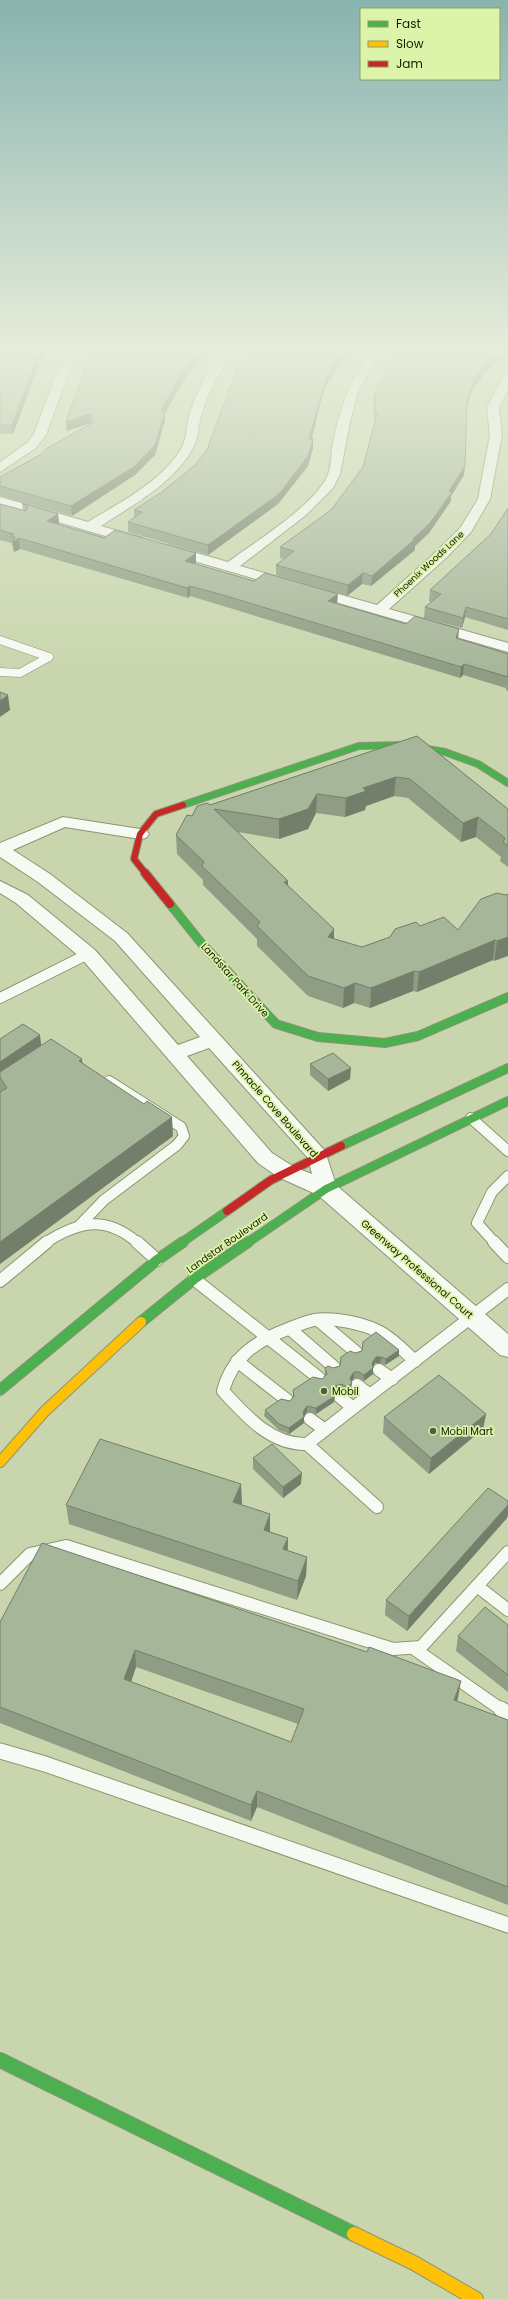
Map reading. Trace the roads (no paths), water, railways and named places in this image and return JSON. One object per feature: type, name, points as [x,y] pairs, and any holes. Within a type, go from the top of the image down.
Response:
[{"type":"main road","name":"Landstar Park Drive","points":[[508,783],[475,762],[427,746],[393,743],[359,746],[156,814],[140,834],[134,859],[202,944],[276,1024],[318,1037],[385,1043],[418,1036],[508,997]]},
{"type":"main road","points":[[0,1390],[157,1260],[286,1172],[508,1068]]},
{"type":"main road","name":"Landstar Boulevard","points":[[0,1462],[45,1411],[141,1322],[194,1279],[326,1189],[508,1101]]},
{"type":"main road","points":[[0,2060],[414,2263],[476,2299]]},
{"type":"street","points":[[0,468],[16,456]]},
{"type":"street","points":[[90,527],[149,488],[169,472],[181,456]]},
{"type":"street","points":[[230,567],[300,513],[316,498],[333,477],[338,456]]},
{"type":"street","name":"Phoenix Woods Lane","points":[[380,610],[442,554],[466,529],[484,499],[492,456]]},
{"type":"street","points":[[0,501],[508,648]]},
{"type":"street","points":[[0,849],[63,822],[140,834]]},
{"type":"street","name":"Pinnacle Cove Boulevard","points":[[0,849],[44,878],[121,937],[318,1156],[326,1189]]},
{"type":"street","points":[[0,886],[22,899],[88,954],[265,1158],[286,1172],[326,1189]]},
{"type":"street","points":[[88,954],[121,937]]},
{"type":"street","points":[[175,1053],[213,1038]]},
{"type":"street","name":"Greenway Professional Court","points":[[326,1189],[508,1348]]},
{"type":"lane","points":[[0,640],[49,657],[25,674],[7,674],[0,672]]},
{"type":"lane","points":[[0,998],[88,954]]},
{"type":"lane","points":[[79,1226],[104,1200],[178,1145],[184,1136],[181,1128],[102,1077]]},
{"type":"lane","points":[[471,1118],[508,1150]]},
{"type":"lane","points":[[508,1176],[492,1192],[476,1223],[508,1257]]},
{"type":"lane","points":[[0,1280],[53,1236],[79,1226],[104,1224],[126,1233],[157,1260]]},
{"type":"lane","points":[[194,1279],[268,1336],[319,1378]]},
{"type":"lane","points":[[415,1361],[381,1332],[355,1325],[317,1320],[268,1336],[250,1347],[237,1361],[225,1379],[224,1391],[243,1413],[274,1436],[290,1444],[307,1444],[473,1318],[508,1289]]},
{"type":"lane","points":[[317,1320],[356,1352]]},
{"type":"lane","points":[[290,1329],[334,1367]]},
{"type":"lane","points":[[237,1361],[287,1400]]},
{"type":"lane","points":[[379,1370],[392,1379]]},
{"type":"lane","points":[[356,1386],[370,1395]]},
{"type":"lane","points":[[340,1397],[353,1408]]},
{"type":"lane","points":[[310,1419],[325,1430]]},
{"type":"lane","points":[[307,1444],[377,1507]]},
{"type":"lane","points":[[0,1584],[30,1554],[66,1546],[393,1649],[413,1648],[421,1647],[508,1552]]},
{"type":"lane","points":[[477,1586],[508,1610]]},
{"type":"lane","points":[[413,1648],[508,1714]]},
{"type":"lane","points":[[0,1751],[45,1764],[508,1925]]},
{"type":"place","name":"Mobil","points":[[324,1391]]},
{"type":"place","name":"Mobil Mart","points":[[433,1431]]}]
